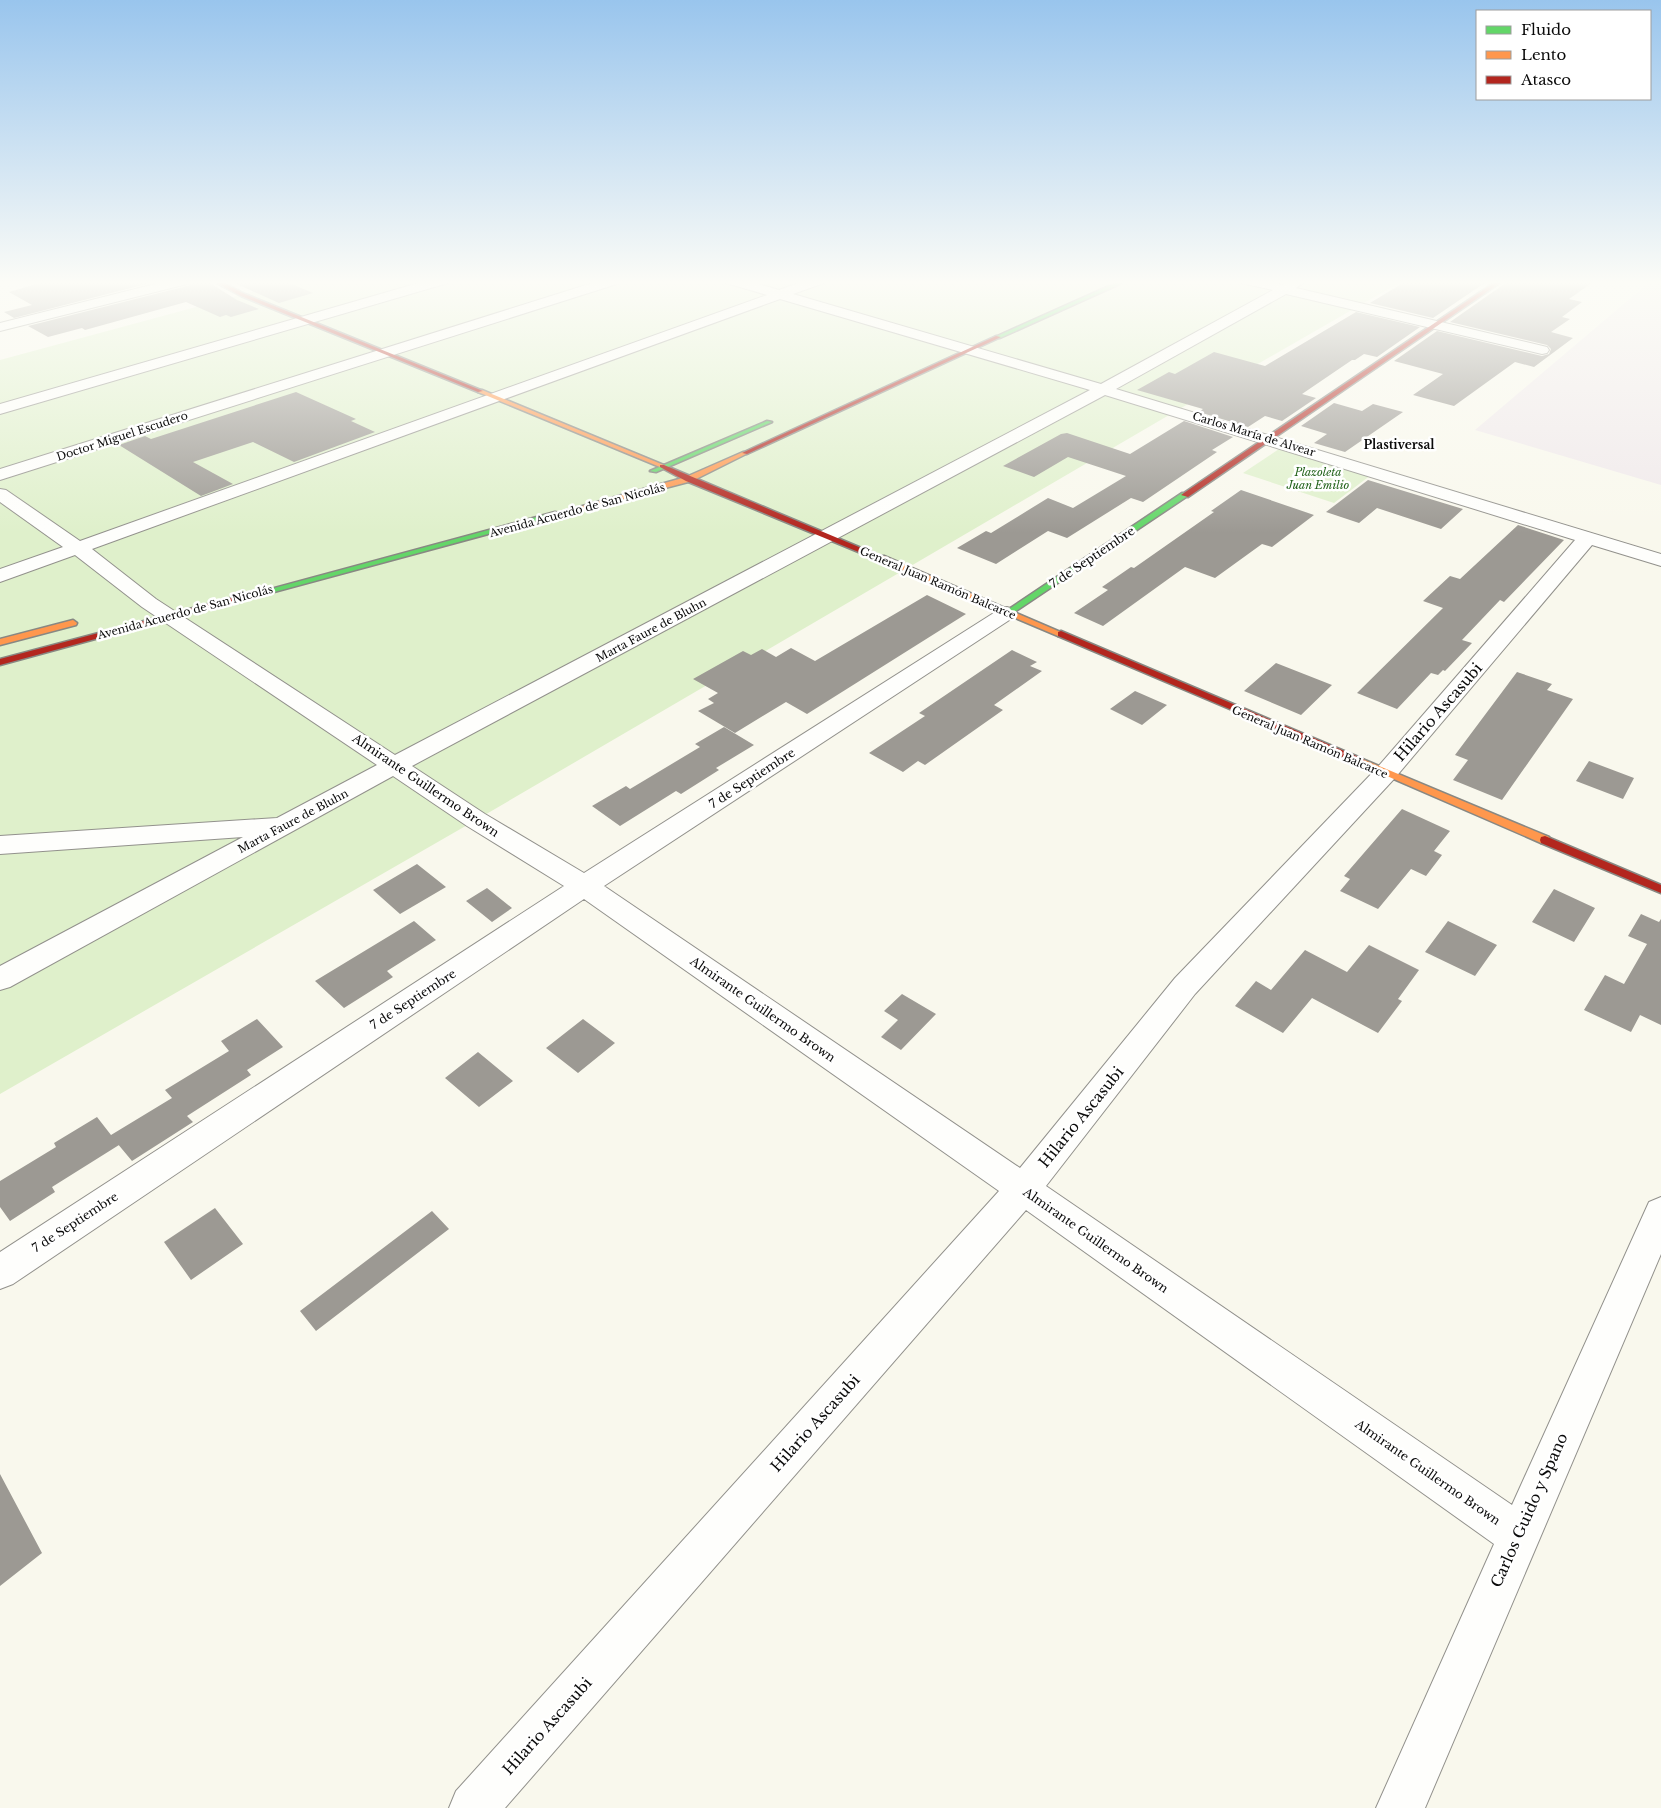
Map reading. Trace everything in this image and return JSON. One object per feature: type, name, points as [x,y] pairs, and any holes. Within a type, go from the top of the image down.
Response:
[{"type":"street","points":[[0,409],[156,364]]},
{"type":"street","name":"Doctor Miguel Escudero","points":[[0,475],[346,364]]},
{"type":"street","name":"General Juan Ramón Balcarce","points":[[414,364],[829,536],[1385,774],[1661,889]]},
{"type":"street","points":[[0,576],[589,364]]},
{"type":"street","name":"Avenida Acuerdo de San Nicolás","points":[[0,662],[155,606],[689,479],[922,364]]},
{"type":"street","name":"Carlos María de Alvear","points":[[1029,364],[1104,390],[1661,560]]},
{"type":"street","name":"Marta Faure de Bluhn","points":[[0,979],[396,765],[1150,364]]},
{"type":"street","name":"7 de Septiembre","points":[[0,1272],[584,886],[1008,613],[1378,364]]},
{"type":"street","name":"Avenida Acuerdo de San Nicolás","points":[[646,474],[665,468],[783,416]]},
{"type":"street","name":"Almirante Guillermo Brown","points":[[0,494],[78,548],[155,606],[476,820],[584,886],[1023,1189],[1518,1535]]},
{"type":"street","name":"Hilario Ascasubi","points":[[473,1808],[1023,1189],[1185,986],[1385,774],[1588,537]]},
{"type":"street","name":"Avenida Acuerdo de San Nicolás","points":[[0,642],[84,620]]},
{"type":"street","points":[[0,845],[285,825]]},
{"type":"street","name":"Carlos Guido y Spano","points":[[1400,1808],[1518,1535],[1661,1213]]},
{"type":"shaded area","points":[[1552,364],[1661,364],[1661,485],[1475,430]]},
{"type":"green space","points":[[0,364],[1257,364],[476,820],[0,1094]]},
{"type":"green space","name":"Plazoleta Juan Emilio","points":[[1282,447],[1371,475],[1334,503],[1243,473]]},
{"type":"building","points":[[1192,364],[1265,366],[1268,364],[1346,364],[1302,394],[1316,398],[1282,421],[1265,416],[1248,427],[1199,412],[1203,409],[1137,390],[1169,372],[1175,374]]},
{"type":"building","points":[[1407,364],[1512,364],[1454,406],[1413,395],[1443,374]]},
{"type":"building","points":[[1524,364],[1538,364],[1534,367]]},
{"type":"building","points":[[296,392],[356,419],[351,421],[375,432],[294,462],[253,442],[193,462],[233,484],[201,496],[119,445],[145,436],[151,439]]},
{"type":"building","points":[[1334,403],[1362,411],[1373,404],[1403,412],[1345,452],[1314,443],[1327,434],[1301,426]]},
{"type":"building","points":[[1184,421],[1233,437],[1212,450],[1217,452],[1143,502],[1131,498],[1067,538],[1048,531],[996,564],[957,548],[986,531],[991,533],[1048,498],[1073,508],[1126,476],[1068,457],[1034,477],[1003,466],[1061,434],[1067,433],[1130,454]]},
{"type":"building","points":[[1368,480],[1463,509],[1441,529],[1377,508],[1359,523],[1326,512]]},
{"type":"building","points":[[1241,490],[1314,515],[1272,547],[1262,544],[1215,578],[1185,567],[1103,626],[1074,613],[1108,590],[1102,587],[1131,567],[1134,568],[1214,512],[1211,511]]},
{"type":"building","points":[[1518,525],[1564,540],[1504,602],[1500,600],[1462,640],[1472,643],[1445,671],[1443,670],[1438,675],[1431,673],[1397,709],[1357,693],[1443,608],[1423,601],[1450,576],[1460,579]]},
{"type":"building","points":[[927,595],[966,614],[807,714],[786,702],[735,733],[698,711],[714,703],[708,699],[718,693],[693,679],[743,651],[751,655],[762,649],[776,657],[791,648],[815,661]]},
{"type":"building","points":[[1012,650],[1037,662],[1030,666],[1042,671],[994,705],[1003,710],[925,765],[918,761],[903,772],[869,753],[925,716],[919,713]]},
{"type":"building","points":[[1276,663],[1332,685],[1301,715],[1244,691]]},
{"type":"building","points":[[1517,672],[1552,684],[1547,690],[1573,699],[1502,800],[1453,780],[1468,760],[1455,755]]},
{"type":"building","points":[[1135,691],[1167,705],[1142,725],[1110,709]]},
{"type":"building","points":[[724,727],[754,745],[716,768],[719,770],[681,794],[676,791],[620,826],[592,806],[626,786],[630,789],[700,747],[695,744]]},
{"type":"building","points":[[1589,761],[1634,778],[1623,799],[1576,781]]},
{"type":"building","points":[[1402,809],[1450,831],[1434,851],[1442,855],[1426,876],[1411,869],[1378,909],[1340,891],[1350,879],[1344,876]]},
{"type":"building","points":[[417,864],[446,887],[400,914],[373,890]]},
{"type":"building","points":[[487,888],[512,908],[492,922],[466,901]]},
{"type":"building","points":[[1554,889],[1595,908],[1574,942],[1532,922]]},
{"type":"building","points":[[1641,914],[1659,922],[1661,919],[1661,1025],[1640,1015],[1631,1032],[1584,1010],[1605,975],[1624,984],[1647,944],[1628,936]]},
{"type":"building","points":[[414,921],[436,940],[387,971],[393,977],[344,1008],[315,981]]},
{"type":"building","points":[[1448,921],[1497,945],[1475,976],[1425,952]]},
{"type":"building","points":[[1369,945],[1419,970],[1398,999],[1402,1001],[1378,1033],[1312,998],[1283,1033],[1235,1006],[1256,981],[1271,990],[1305,950],[1347,972]]},
{"type":"building","points":[[902,994],[936,1014],[901,1050],[881,1037],[898,1020],[884,1011]]},
{"type":"building","points":[[257,1019],[283,1047],[247,1070],[251,1075],[187,1116],[193,1122],[132,1161],[119,1145],[52,1187],[55,1192],[10,1221],[0,1207],[0,1181],[56,1147],[54,1143],[97,1117],[111,1135],[172,1098],[165,1090],[229,1051],[221,1041]]},
{"type":"building","points":[[583,1019],[615,1043],[578,1073],[546,1048]]},
{"type":"building","points":[[478,1052],[513,1081],[479,1107],[445,1078]]},
{"type":"building","points":[[215,1208],[243,1244],[191,1280],[164,1242]]},
{"type":"building","points":[[432,1211],[449,1229],[316,1331],[300,1311]]},
{"type":"building","points":[[0,1474],[42,1553],[0,1586]]},
{"type":"traffic: fast","points":[[654,471],[769,422]]},
{"type":"traffic: fast","points":[[1007,613],[1185,495]]},
{"type":"traffic: fast","points":[[234,600],[558,514]]},
{"type":"traffic: slow","points":[[480,391],[662,466]]},
{"type":"traffic: slow","points":[[558,514],[689,479],[745,453]]},
{"type":"traffic: slow","points":[[881,558],[1061,634]]},
{"type":"traffic: slow","points":[[0,642],[73,623]]},
{"type":"traffic: slow","points":[[1360,761],[1545,840]]},
{"type":"traffic: jam","points":[[414,364],[480,391]]},
{"type":"traffic: jam","points":[[745,453],[938,364]]},
{"type":"traffic: jam","points":[[1185,495],[1378,364]]},
{"type":"traffic: jam","points":[[662,466],[689,479],[881,558]]},
{"type":"traffic: jam","points":[[0,662],[234,600]]},
{"type":"traffic: jam","points":[[1061,634],[1360,761]]},
{"type":"traffic: jam","points":[[1545,840],[1661,889]]},
{"type":"district","name":"Plastiversal","points":[[1399,444]]}]
